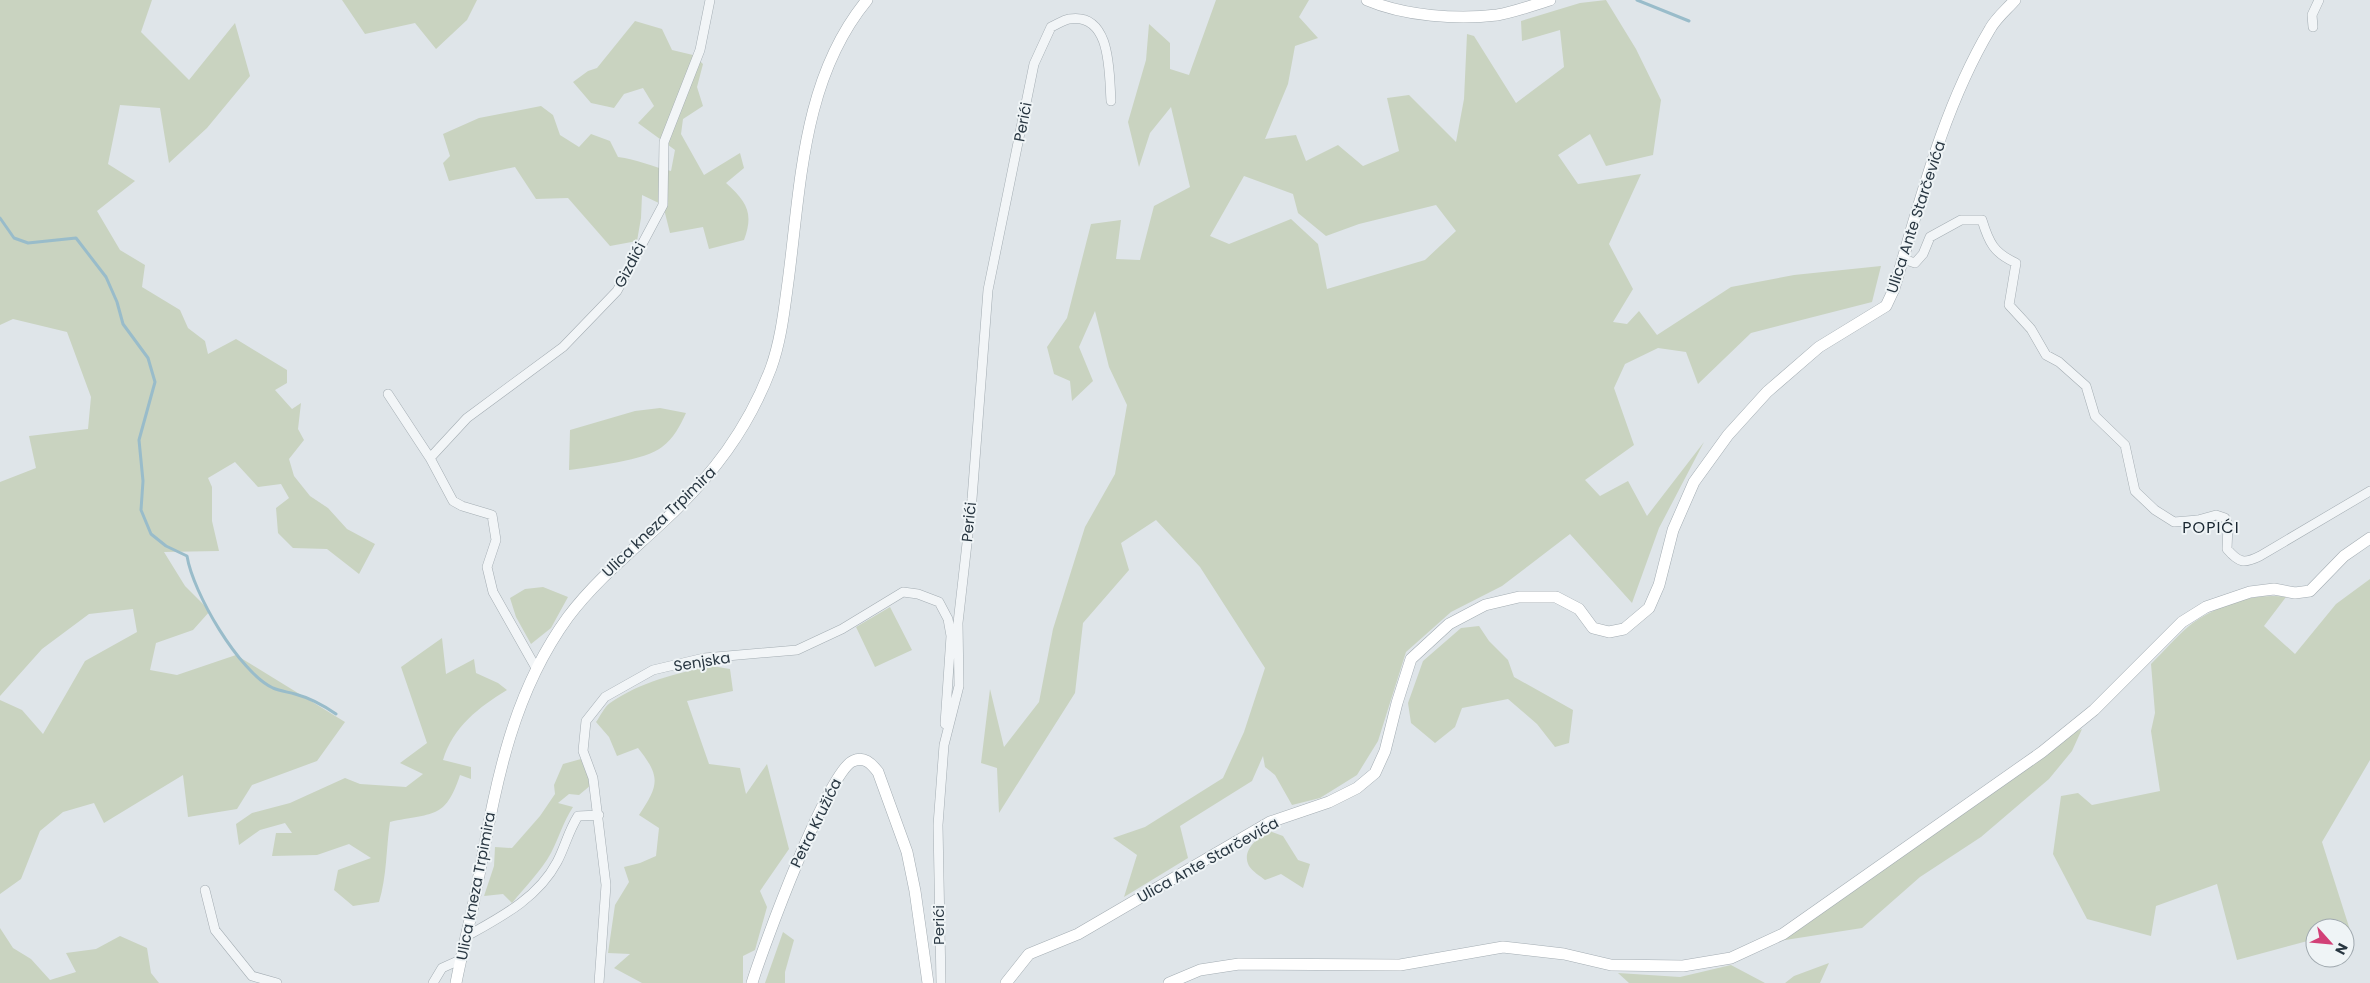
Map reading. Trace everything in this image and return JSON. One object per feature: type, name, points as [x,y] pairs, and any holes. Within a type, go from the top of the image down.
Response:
[{"type":"street","name":"Gizdići","points":[[430,458],[467,418],[563,347],[617,291],[663,205],[664,142],[700,50],[710,0]]},
{"type":"street","name":"Ulica kneza Trpimira","points":[[456,983],[496,785],[521,700],[536,668],[568,617],[609,569],[666,520],[704,481],[726,454],[751,414],[772,366],[782,329],[806,141],[816,93],[835,48],[853,17],[868,0]]},
{"type":"street","points":[[1367,0],[1380,6],[1436,17],[1498,15],[1550,0]]},
{"type":"street","name":"Ulica Ante Starčevića","points":[[1006,983],[1029,954],[1078,934],[1270,822],[1329,802],[1357,788],[1376,773],[1385,751],[1397,703],[1411,659],[1449,624],[1485,605],[1519,597],[1556,597],[1579,609],[1594,628],[1609,632],[1624,629],[1648,608],[1659,585],[1673,530],[1694,482],[1728,435],[1766,392],[1819,347],[1886,306],[1903,260],[1940,141],[1967,73],[1991,27],[2015,0]]},
{"type":"street","points":[[2313,27],[2312,15],[2319,0]]},
{"type":"street","name":"Perići","points":[[941,983],[938,824],[944,745],[958,686],[958,623],[972,499],[988,290],[1034,64],[1051,27],[1069,19],[1087,21],[1096,28],[1106,43],[1112,101]]},
{"type":"street","points":[[1903,260],[1915,263],[1923,254],[1930,237],[1961,220],[1982,220],[1988,239],[2000,255],[2016,263],[2009,305],[2031,329],[2046,355],[2059,362],[2086,386],[2095,416],[2125,445],[2135,491],[2155,510],[2174,522],[2198,520],[2216,515],[2226,518],[2228,524],[2227,550],[2235,559],[2247,562],[2260,556],[2370,491]]},
{"type":"street","points":[[388,394],[430,458],[453,501],[462,506],[492,514],[496,540],[487,567],[493,592],[536,668]]},
{"type":"street","points":[[1169,983],[1200,970],[1239,964],[1400,965],[1503,947],[1564,954],[1610,965],[1683,966],[1731,958],[1783,934],[2042,752],[2094,710],[2143,664],[2182,622],[2206,607],[2250,592],[2274,589],[2295,593],[2310,591],[2344,556],[2370,538]]},
{"type":"street","name":"Senjska","points":[[599,983],[606,885],[593,778],[583,751],[586,721],[605,698],[653,670],[704,658],[797,650],[842,629],[903,592],[918,594],[939,602],[948,619],[951,636],[944,745]]},
{"type":"street","name":"Petra Kružića","points":[[752,983],[775,916],[806,842],[841,772],[851,761],[861,758],[871,762],[878,772],[907,852],[915,891],[928,983]]},
{"type":"street","points":[[467,936],[524,901],[545,881],[557,861],[567,833],[578,816],[598,815]]},
{"type":"street","points":[[205,890],[215,930],[252,976],[276,983]]},
{"type":"street","points":[[433,983],[442,968],[462,959]]},
{"type":"green space","points":[[0,0],[152,0],[141,32],[189,80],[235,23],[250,76],[207,128],[169,163],[160,108],[120,105],[108,164],[135,181],[97,211],[120,250],[145,265],[142,287],[180,310],[188,328],[205,341],[208,354],[236,339],[287,370],[287,383],[275,390],[292,409],[301,403],[298,429],[304,440],[289,459],[294,476],[310,496],[328,508],[347,529],[375,544],[359,574],[327,549],[293,548],[278,533],[276,508],[289,498],[281,484],[258,487],[235,462],[208,478],[212,487],[212,521],[219,551],[164,552],[185,586],[210,611],[193,630],[156,643],[150,670],[177,675],[236,655],[345,722],[317,761],[252,785],[237,809],[188,817],[183,775],[104,823],[94,803],[63,812],[40,831],[21,879],[0,894],[0,700],[22,710],[43,734],[85,661],[137,632],[133,609],[89,614],[42,649],[0,696],[0,482],[36,468],[29,436],[88,429],[91,397],[67,332],[13,319],[0,325]]},
{"type":"green space","points":[[342,0],[477,0],[467,20],[436,49],[415,23],[365,34]]},
{"type":"green space","points":[[1216,0],[1309,0],[1299,17],[1318,38],[1295,46],[1288,84],[1265,139],[1296,135],[1306,161],[1338,145],[1363,166],[1399,151],[1387,98],[1409,95],[1456,142],[1464,99],[1467,34],[1474,36],[1516,103],[1564,67],[1560,30],[1522,41],[1521,21],[1580,3],[1606,0],[1636,49],[1661,100],[1653,155],[1606,166],[1590,134],[1558,155],[1578,184],[1641,174],[1609,244],[1633,289],[1613,322],[1627,324],[1639,311],[1657,335],[1731,287],[1794,275],[1881,266],[1872,302],[1751,333],[1698,384],[1686,352],[1658,348],[1625,364],[1614,388],[1634,445],[1585,480],[1600,496],[1628,481],[1647,516],[1704,442],[1659,528],[1632,603],[1570,534],[1502,586],[1451,612],[1406,652],[1378,741],[1357,775],[1320,798],[1292,805],[1275,775],[1265,767],[1263,756],[1252,781],[1180,826],[1188,858],[1124,897],[1137,855],[1113,838],[1145,827],[1223,778],[1244,732],[1265,668],[1200,567],[1156,520],[1121,543],[1129,570],[1083,623],[1075,693],[999,813],[997,768],[981,763],[990,689],[1004,747],[1039,702],[1053,629],[1085,527],[1115,474],[1127,405],[1109,367],[1095,311],[1079,347],[1093,381],[1072,401],[1070,381],[1054,374],[1047,347],[1067,318],[1091,224],[1121,220],[1116,259],[1140,260],[1154,206],[1190,187],[1171,107],[1150,133],[1139,167],[1128,122],[1146,60],[1149,24],[1170,43],[1170,69],[1189,75]],"holes":[[[1244,176],[1293,194],[1298,213],[1326,236],[1359,224],[1436,205],[1456,231],[1425,260],[1327,289],[1318,244],[1291,219],[1229,244],[1210,236]]]},
{"type":"green space","points":[[635,21],[662,29],[672,50],[693,55],[703,64],[697,87],[703,106],[683,119],[681,134],[704,175],[740,153],[744,168],[726,183],[739,196],[747,208],[748,222],[744,240],[709,249],[703,227],[670,233],[663,205],[642,195],[637,241],[610,246],[568,198],[536,199],[515,167],[449,181],[443,163],[450,156],[443,134],[479,118],[541,106],[553,115],[560,135],[579,147],[591,134],[610,141],[618,157],[671,171],[675,150],[638,123],[654,106],[643,88],[624,94],[614,108],[591,103],[573,82],[588,71],[597,68]]},
{"type":"green space","points":[[660,408],[686,413],[673,436],[655,452],[604,465],[569,470],[570,430],[635,411]]},
{"type":"green space","points":[[2370,579],[2370,760],[2322,842],[2346,918],[2305,918],[2305,942],[2237,960],[2217,884],[2156,906],[2151,936],[2087,919],[2053,854],[2061,796],[2078,793],[2092,805],[2160,791],[2151,731],[2155,713],[2151,664],[2184,630],[2211,612],[2235,602],[2274,596],[2286,597],[2264,626],[2295,654],[2336,604]]},
{"type":"green space","points":[[543,587],[568,597],[551,628],[531,644],[516,617],[510,598],[525,589]]},
{"type":"green space","points":[[890,607],[912,650],[875,667],[856,627]]},
{"type":"green space","points":[[1479,626],[1489,641],[1508,660],[1514,677],[1573,710],[1569,743],[1555,747],[1537,724],[1508,699],[1462,708],[1455,727],[1435,743],[1411,723],[1408,703],[1423,661],[1461,628]]},
{"type":"green space","points":[[442,638],[446,674],[474,659],[476,673],[498,683],[507,690],[487,703],[468,719],[447,748],[443,760],[471,767],[471,779],[460,775],[449,800],[435,812],[390,822],[385,872],[379,902],[353,906],[334,890],[338,870],[371,858],[349,844],[317,855],[272,856],[276,833],[292,833],[285,823],[260,830],[239,845],[236,824],[252,813],[290,803],[345,778],[360,784],[406,787],[423,774],[400,763],[427,743],[401,667]]},
{"type":"green space","points":[[712,666],[730,669],[733,691],[687,701],[709,764],[740,768],[746,794],[767,764],[789,849],[760,891],[767,907],[755,950],[743,956],[743,983],[642,983],[614,968],[630,954],[608,953],[615,905],[629,882],[624,867],[656,856],[659,828],[639,815],[654,788],[654,774],[651,766],[638,748],[617,756],[609,737],[596,722],[608,705],[634,689],[672,675]]},
{"type":"green space","points":[[2082,729],[2072,751],[2049,779],[1981,837],[1920,877],[1862,928],[1779,941],[2072,733]]},
{"type":"green space","points":[[581,759],[591,785],[579,795],[569,794],[558,803],[573,807],[543,866],[512,903],[503,894],[484,896],[494,866],[495,847],[512,848],[540,816],[555,794],[554,785],[563,764]]},
{"type":"green space","points":[[1269,831],[1283,836],[1298,860],[1310,864],[1303,888],[1281,874],[1265,880],[1249,866],[1247,855],[1249,850],[1255,841]]},
{"type":"green space","points":[[0,928],[13,948],[31,959],[50,980],[76,972],[66,953],[96,949],[120,936],[147,948],[151,973],[159,983],[0,983]]},
{"type":"green space","points":[[783,932],[794,940],[785,972],[785,983],[765,983]]},
{"type":"green space","points":[[1829,963],[1820,983],[1785,983],[1794,976]]},
{"type":"green space","points":[[1731,965],[1765,983],[1629,983],[1618,973],[1680,977]]},
{"type":"waterway","points":[[1637,0],[1689,21]]},
{"type":"waterway","points":[[0,218],[14,238],[28,243],[76,238],[106,277],[117,302],[123,324],[148,358],[155,382],[139,440],[143,481],[141,510],[151,534],[166,546],[187,556],[191,572],[208,610],[232,649],[246,666],[273,688],[311,700],[336,714]]},
{"type":"district","name":"POPIĆI","points":[[2211,527]]}]
